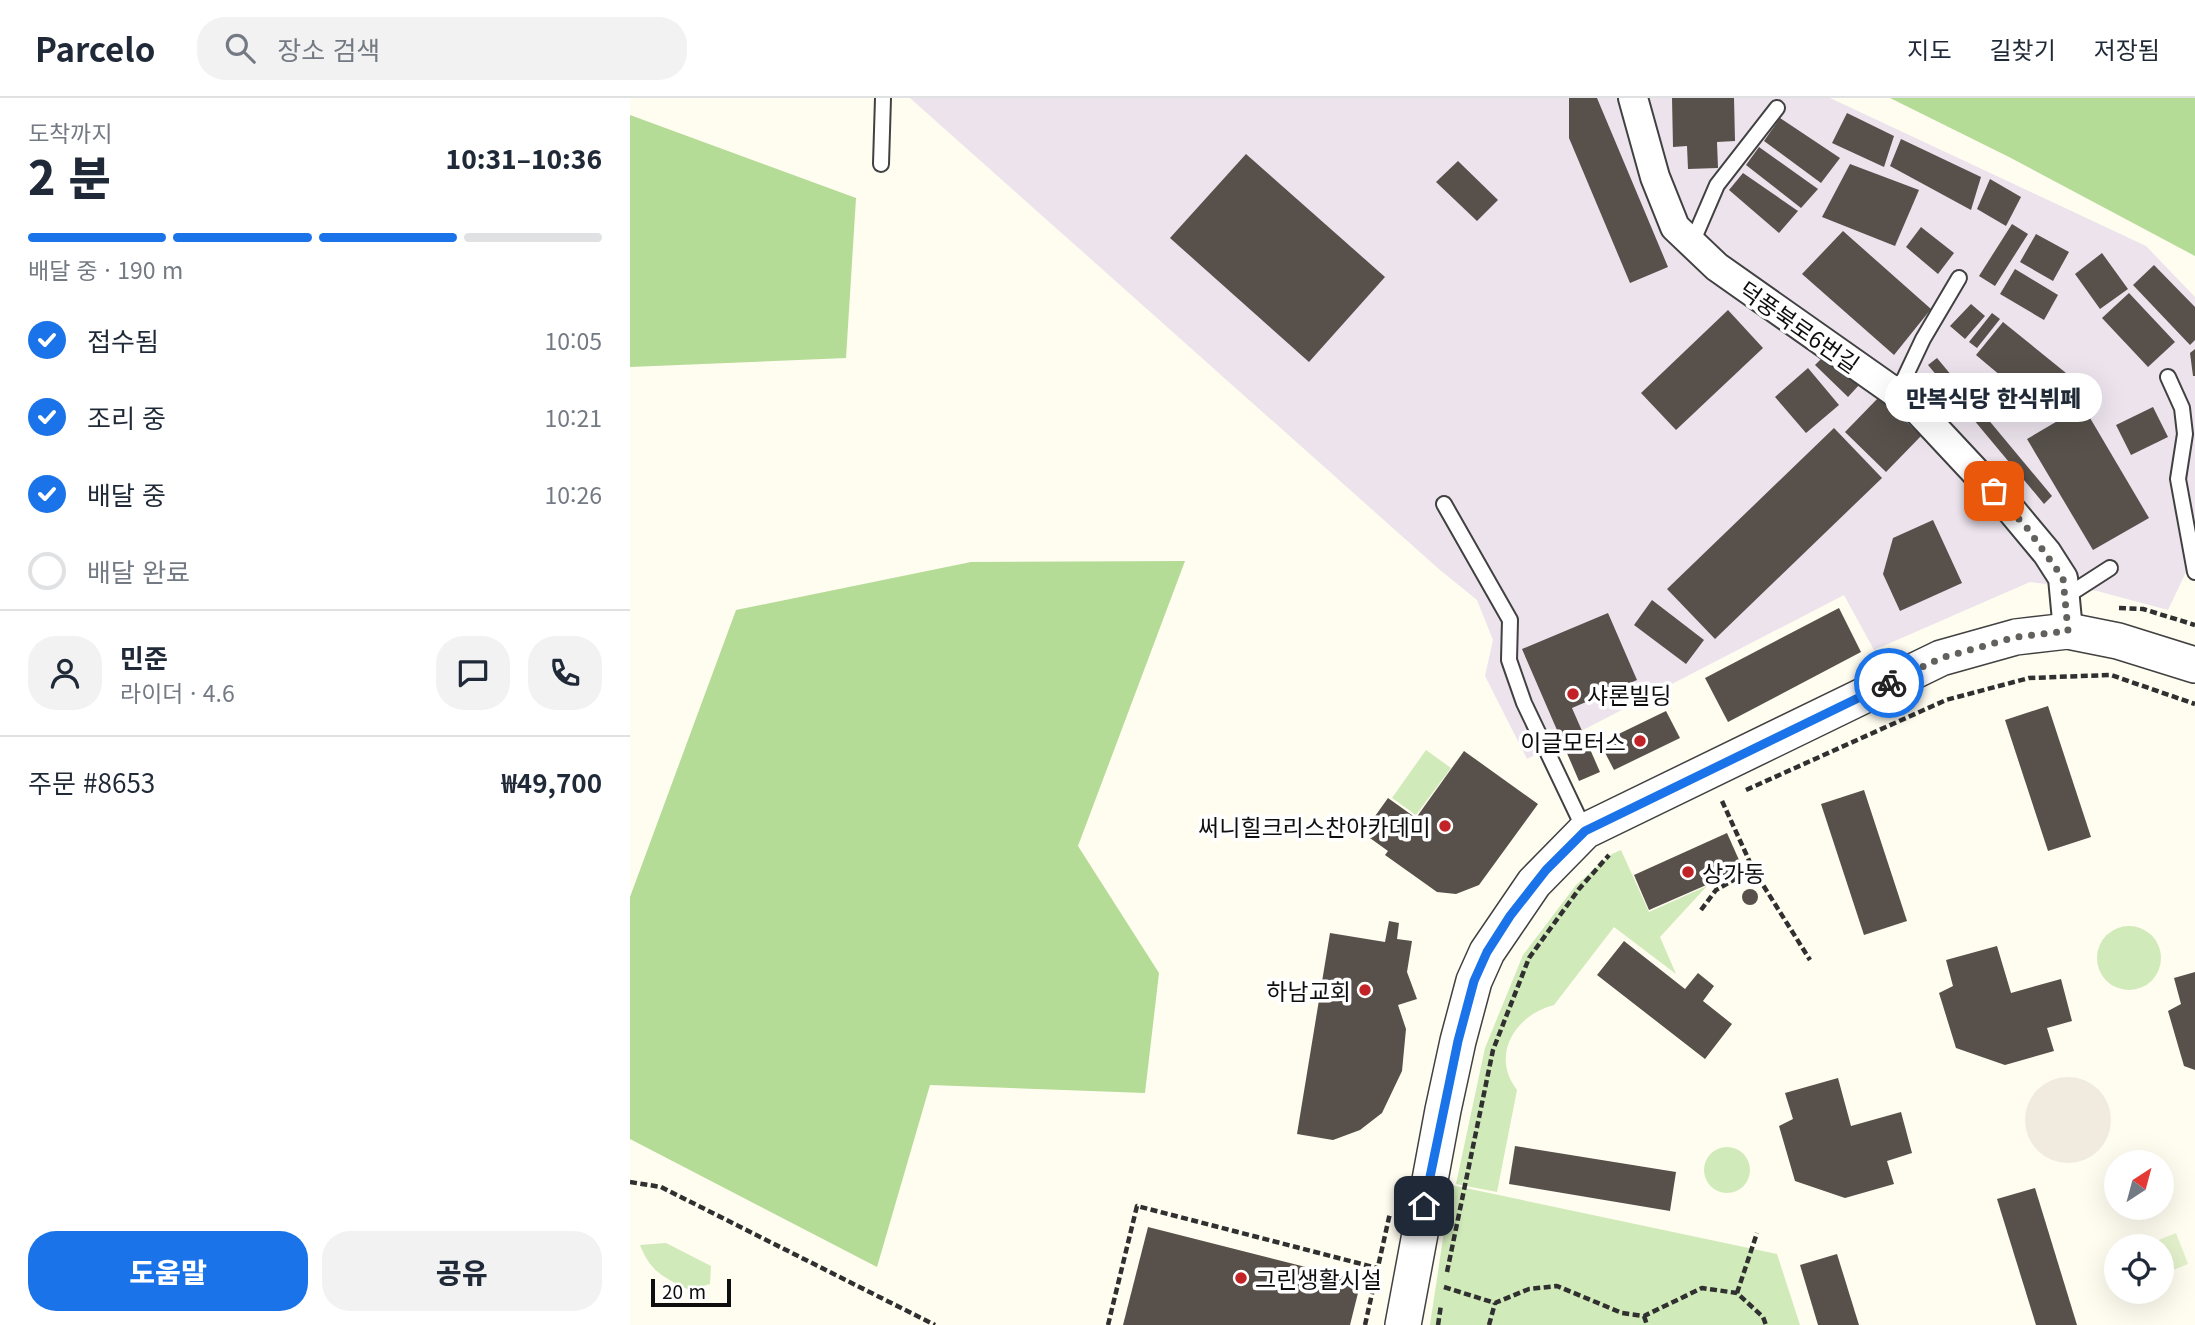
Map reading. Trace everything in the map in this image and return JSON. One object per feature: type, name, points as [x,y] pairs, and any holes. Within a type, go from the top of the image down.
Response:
[{"type":"street","name":"덕풍북로6번길","points":[[1633,98],[1655,177],[1675,227],[1717,267],[1913,405],[1937,429],[2027,528],[2063,578],[2068,631]]},
{"type":"street","points":[[1403,1325],[1448,1087],[1474,981],[1487,952],[1526,894],[1585,831],[1941,658],[2016,637],[2068,631],[2118,641],[2195,665]]},
{"type":"lane","points":[[881,164],[883,98]]},
{"type":"lane","points":[[1692,243],[1717,184],[1777,108]]},
{"type":"lane","points":[[1898,394],[1923,339],[1959,278]]},
{"type":"lane","points":[[2168,377],[2182,408],[2184,421],[2185,434],[2178,479],[2195,572]]},
{"type":"lane","points":[[1444,504],[1510,620],[1509,660],[1524,703],[1585,831]]},
{"type":"lane","points":[[2065,597],[2110,568]]},
{"type":"path","points":[[1710,807],[1946,700],[2029,678],[2111,675],[2195,704]]},
{"type":"path","points":[[1722,802],[1753,869],[1810,960]]},
{"type":"path","points":[[1438,1325],[1493,1050],[1529,958],[1580,889],[1614,850]]},
{"type":"path","points":[[1701,910],[1716,890],[1753,869]]},
{"type":"path","points":[[630,1182],[661,1187],[935,1325]]},
{"type":"path","points":[[1108,1325],[1137,1206],[1377,1268]]},
{"type":"path","points":[[1737,1293],[1757,1233]]},
{"type":"path","points":[[1444,1287],[1495,1303],[1530,1289],[1557,1286],[1622,1313],[1644,1316],[1702,1289],[1737,1293],[1763,1317],[1766,1325]]},
{"type":"path","points":[[1489,1325],[1495,1303]]},
{"type":"path","points":[[1644,1316],[1647,1325]]},
{"type":"shaded area","points":[[910,98],[1830,98],[2146,246],[2195,297],[2195,553],[2168,610],[2097,591],[2030,582],[1874,650],[1844,595],[1527,759],[1485,676],[1493,640],[1477,600]]},
{"type":"shaded area","points":[[2060,1077],[2076,1077],[2099,1089],[2108,1103],[2111,1120],[2108,1137],[2099,1151],[2076,1163],[2060,1163],[2044,1156],[2032,1144],[2025,1128],[2025,1112],[2032,1096],[2044,1084]]},
{"type":"green space","points":[[1890,98],[2195,98],[2195,256],[2009,157]]},
{"type":"green space","points":[[630,115],[856,198],[846,358],[630,367]]},
{"type":"green space","points":[[1185,561],[1078,846],[1159,973],[1145,1093],[930,1085],[877,1267],[630,1139],[630,897],[736,610],[971,562]]},
{"type":"green space","points":[[1426,750],[1451,768],[1416,815],[1392,798]]},
{"type":"green space","points":[[1621,850],[1649,912],[1707,886],[1660,937],[1676,974],[1614,927],[1554,1005],[1528,1018],[1511,1038],[1506,1063],[1509,1077],[1517,1090],[1497,1192],[1456,1184],[1485,1048],[1523,955],[1576,885],[1612,854]]},
{"type":"green space","points":[[2129,926],[2147,932],[2155,940],[2161,958],[2155,976],[2147,984],[2129,990],[2111,984],[2103,976],[2097,958],[2103,940],[2111,932]]},
{"type":"green space","points":[[1727,1147],[1744,1153],[1750,1170],[1744,1187],[1727,1193],[1710,1187],[1704,1170],[1710,1153]]},
{"type":"green space","points":[[1451,1185],[1777,1254],[1800,1325],[1430,1325]]},
{"type":"green space","points":[[2176,1233],[2188,1264],[2174,1270],[2174,1234]]},
{"type":"green space","points":[[666,1243],[711,1266],[710,1284],[689,1290],[654,1268],[640,1245]]},
{"type":"building","points":[[1569,98],[1597,98],[1668,267],[1630,283],[1569,138]]},
{"type":"building","points":[[1672,98],[1734,98],[1735,141],[1717,142],[1718,168],[1688,169],[1687,146],[1673,147]]},
{"type":"building","points":[[1847,113],[1894,136],[1884,167],[1832,143]]},
{"type":"building","points":[[1780,118],[1840,158],[1821,183],[1764,141]]},
{"type":"building","points":[[1901,139],[1981,177],[1971,210],[1890,166]]},
{"type":"building","points":[[1759,147],[1818,189],[1801,208],[1746,165]]},
{"type":"building","points":[[1246,154],[1385,277],[1309,362],[1170,238]]},
{"type":"building","points":[[1458,161],[1498,200],[1477,221],[1436,182]]},
{"type":"building","points":[[1850,164],[1919,190],[1895,246],[1822,217]]},
{"type":"building","points":[[1743,173],[1798,211],[1779,233],[1729,190]]},
{"type":"building","points":[[1990,179],[2021,197],[2006,226],[1977,209]]},
{"type":"building","points":[[2012,224],[2028,234],[1995,286],[1979,276]]},
{"type":"building","points":[[1921,227],[1954,253],[1938,274],[1906,247]]},
{"type":"building","points":[[1843,231],[1931,309],[1894,355],[1802,274]]},
{"type":"building","points":[[2036,234],[2069,252],[2053,281],[2020,262]]},
{"type":"building","points":[[2102,253],[2128,289],[2100,309],[2075,274]]},
{"type":"building","points":[[2154,265],[2195,307],[2195,340],[2190,345],[2133,285]]},
{"type":"building","points":[[2015,269],[2058,295],[2044,320],[2000,294]]},
{"type":"building","points":[[2129,293],[2175,342],[2148,367],[2102,318]]},
{"type":"building","points":[[1971,304],[1985,316],[1965,339],[1950,326]]},
{"type":"building","points":[[1728,310],[1763,348],[1676,430],[1641,393]]},
{"type":"building","points":[[1992,313],[2000,319],[1977,348],[1969,342]]},
{"type":"building","points":[[2003,322],[2066,373],[2038,407],[1976,355]]},
{"type":"building","points":[[2195,349],[2195,376],[2193,376],[2190,353]]},
{"type":"building","points":[[1828,352],[1860,384],[1848,397],[1815,365]]},
{"type":"building","points":[[1937,358],[2052,496],[2044,504],[1928,365]]},
{"type":"building","points":[[1808,368],[1839,405],[1806,433],[1775,397]]},
{"type":"building","points":[[1880,396],[1921,436],[1886,472],[1845,432]]},
{"type":"building","points":[[2083,406],[2149,518],[2093,550],[2027,439]]},
{"type":"building","points":[[2153,407],[2168,437],[2131,455],[2116,425]]},
{"type":"building","points":[[1834,428],[1882,478],[1715,639],[1667,589]]},
{"type":"building","points":[[1933,520],[1962,583],[1900,611],[1883,574],[1893,538]]},
{"type":"building","points":[[1652,600],[1704,640],[1686,664],[1634,625]]},
{"type":"building","points":[[1839,608],[1861,652],[1728,722],[1705,678]]},
{"type":"building","name":"샤론빌딩","points":[[1608,613],[1637,680],[1572,708],[1600,772],[1579,781],[1522,649]]},
{"type":"building","points":[[2048,706],[2091,837],[2048,851],[2005,720]]},
{"type":"building","name":"이글모터스","points":[[1666,711],[1680,738],[1614,770],[1600,743]]},
{"type":"building","name":"써니힐크리스찬아카데미","points":[[1464,751],[1538,804],[1479,885],[1456,894],[1437,892],[1385,855],[1388,851],[1363,833],[1388,798],[1416,818]]},
{"type":"building","points":[[1864,790],[1907,921],[1864,935],[1821,804]]},
{"type":"building","name":"상가동","points":[[1727,833],[1743,869],[1649,910],[1634,875]]},
{"type":"building","points":[[1747,889],[1753,889],[1758,897],[1756,903],[1747,905],[1742,900],[1742,894]]},
{"type":"building","name":"하남교회","points":[[1389,921],[1399,923],[1397,939],[1412,941],[1407,972],[1417,999],[1398,1005],[1406,1029],[1402,1071],[1382,1113],[1360,1130],[1333,1140],[1297,1134],[1330,933],[1385,942]]},
{"type":"building","points":[[1624,941],[1685,989],[1698,973],[1714,986],[1703,1001],[1732,1024],[1705,1059],[1597,975]]},
{"type":"building","points":[[1997,946],[2011,993],[2061,979],[2072,1021],[2047,1028],[2054,1051],[2005,1065],[1956,1048],[1939,993],[1953,986],[1946,960]]},
{"type":"building","points":[[2195,972],[2195,1070],[2184,1066],[2168,1011],[2181,1004],[2174,978]]},
{"type":"building","points":[[1838,1078],[1851,1126],[1901,1112],[1912,1153],[1887,1161],[1894,1184],[1845,1198],[1795,1181],[1779,1126],[1793,1119],[1785,1093]]},
{"type":"building","points":[[1515,1146],[1676,1172],[1670,1211],[1509,1184]]},
{"type":"building","points":[[2035,1188],[2077,1325],[2036,1325],[1997,1199]]},
{"type":"building","name":"그린생활시설","points":[[1148,1227],[1361,1281],[1350,1325],[1123,1325]]},
{"type":"building","points":[[1837,1254],[1859,1325],[1818,1325],[1800,1265]]},
{"type":"way so far","points":[[1889,683],[1941,658],[2016,637],[2068,631],[2063,578],[2047,553],[1994,491]]},
{"type":"place","name":"만복식당 한식뷔페","points":[[1994,491]]},
{"type":"place","name":"샤론빌딩","points":[[1573,694]]},
{"type":"place","name":"이글모터스","points":[[1640,741]]},
{"type":"place","name":"써니힐크리스찬아카데미","points":[[1445,826]]},
{"type":"place","name":"상가동","points":[[1688,872]]},
{"type":"place","name":"하남교회","points":[[1365,990]]},
{"type":"place","name":"그린생활시설","points":[[1241,1278]]},
{"type":"route","points":[[1424,1206],[1458,1041],[1474,981],[1487,952],[1510,916],[1546,870],[1585,831],[1889,683]]}]
